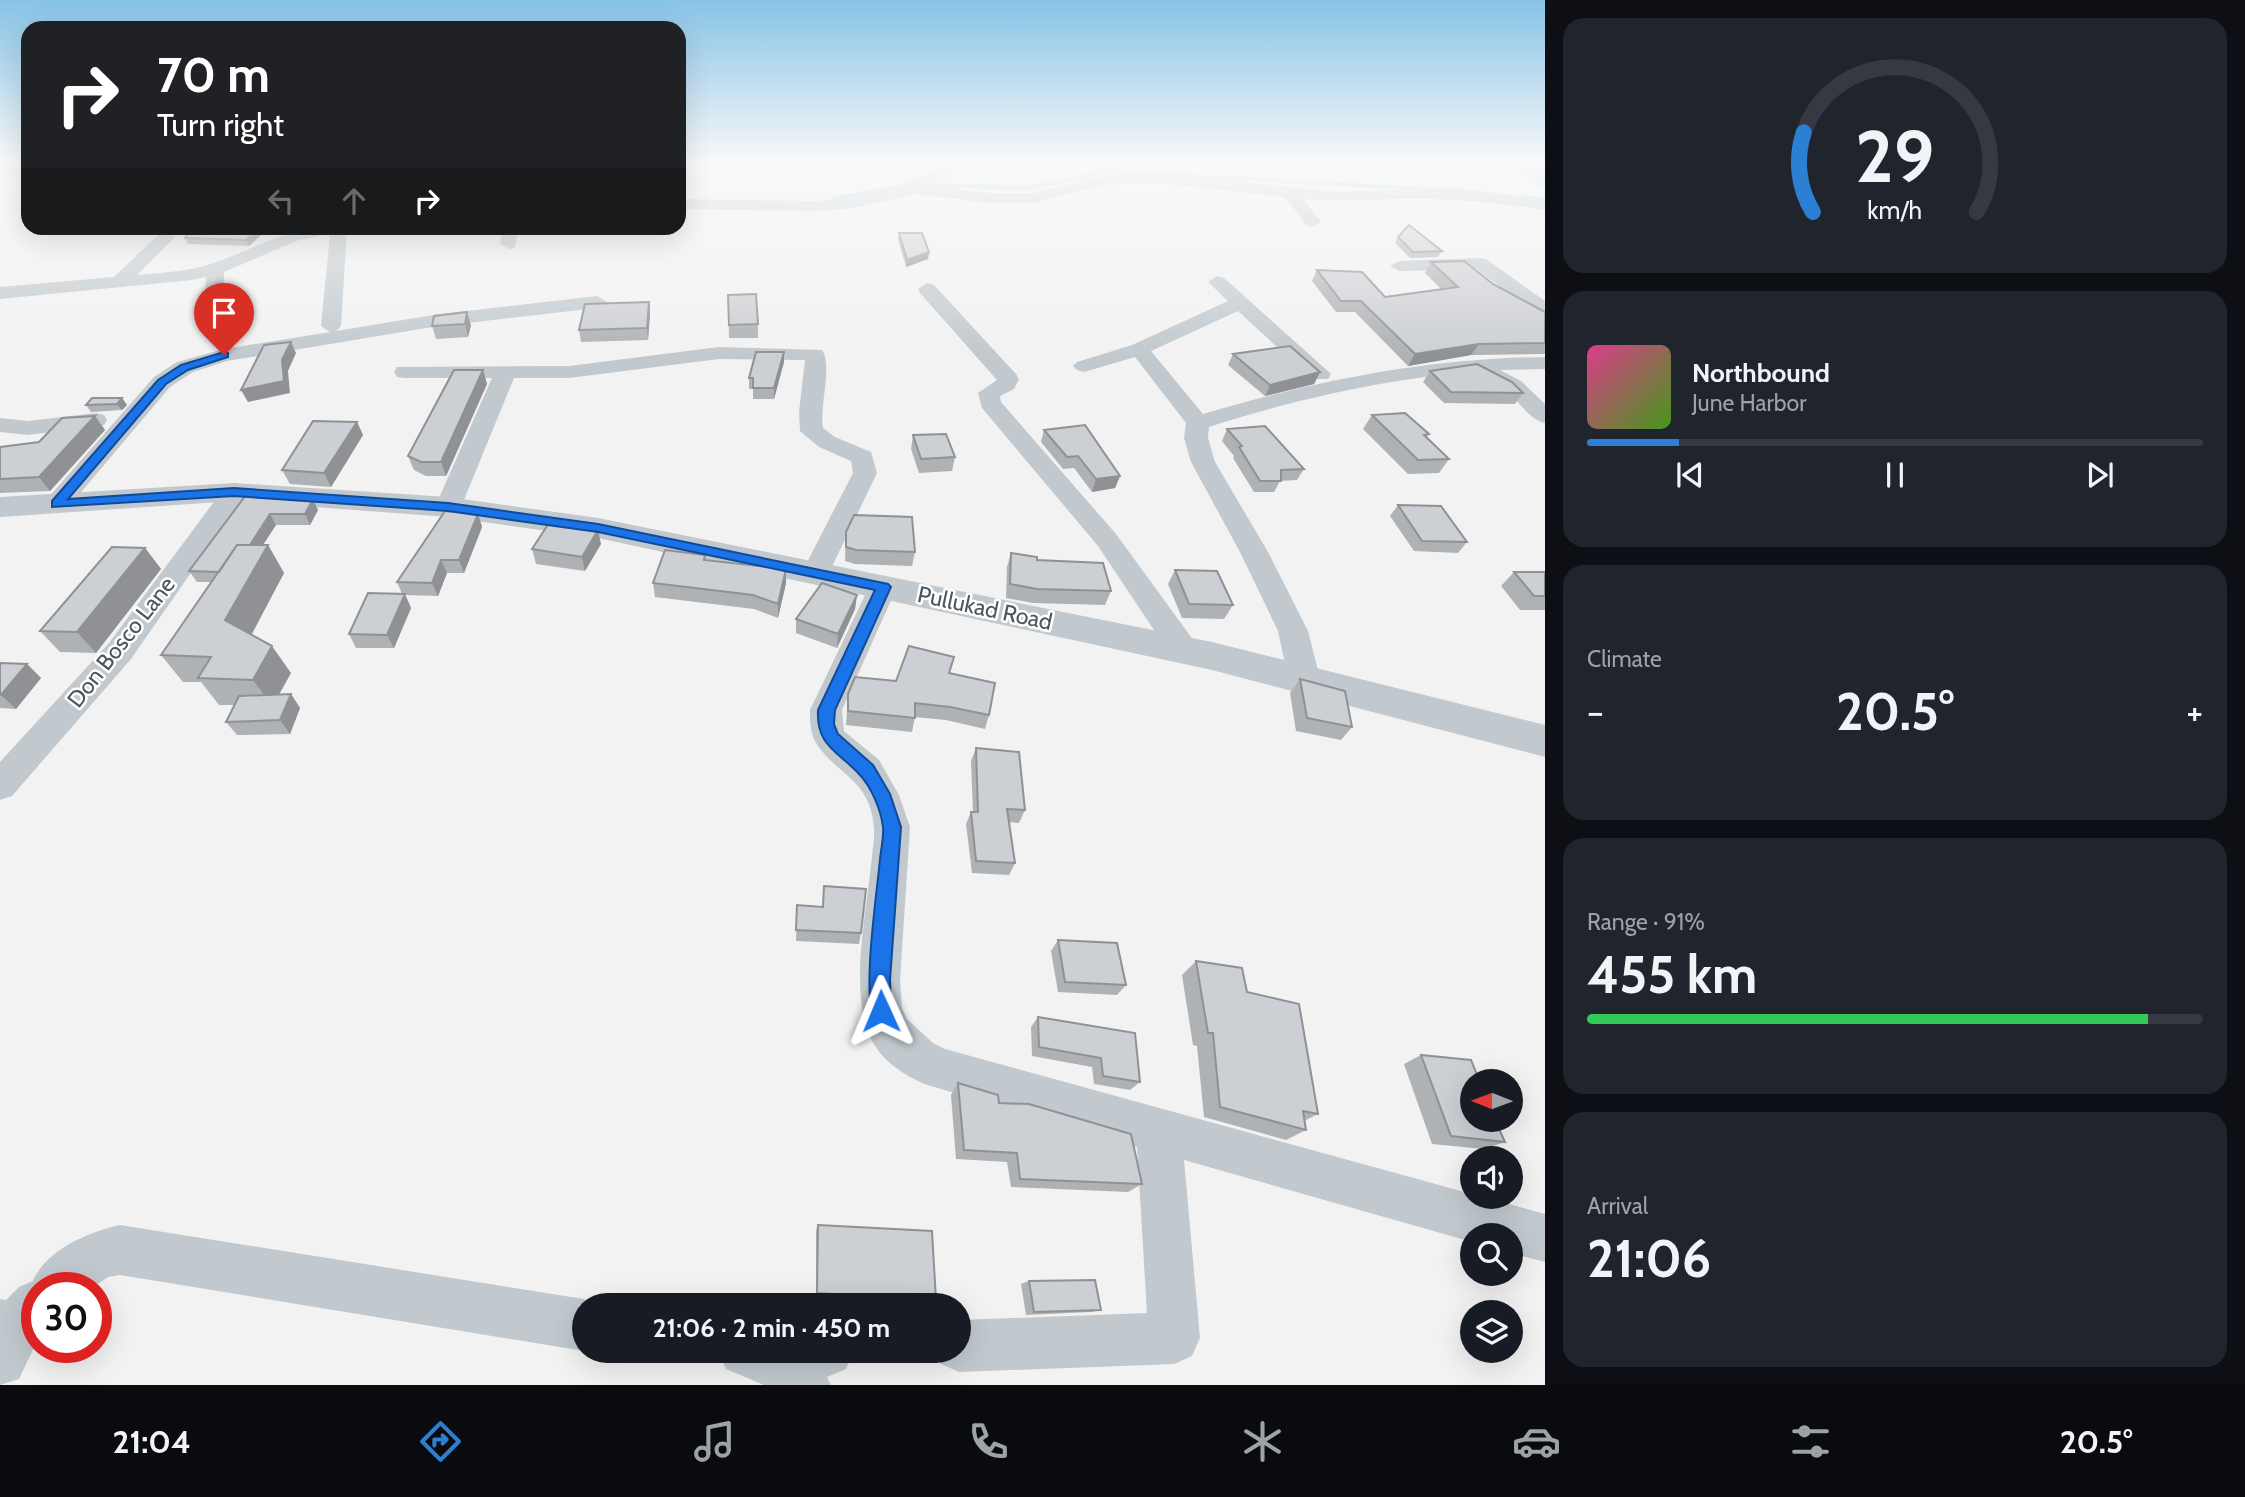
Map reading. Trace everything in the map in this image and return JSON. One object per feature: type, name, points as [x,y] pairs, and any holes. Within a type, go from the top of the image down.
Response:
[{"type":"street","points":[[0,293],[192,275],[215,269],[299,235]]},
{"type":"street","points":[[331,326],[337,235]]},
{"type":"street","points":[[120,281],[166,237]]},
{"type":"street","points":[[1399,266],[1480,263],[1545,310]]},
{"type":"street","points":[[214,315],[215,269]]},
{"type":"street","points":[[1217,282],[1334,387]]},
{"type":"street","points":[[927,289],[1008,379],[1006,384],[989,393],[990,403],[1107,540],[1183,649]]},
{"type":"street","points":[[57,504],[173,373],[224,355],[433,321],[597,302]]},
{"type":"street","points":[[1084,366],[1139,349],[1240,303]]},
{"type":"street","points":[[1139,349],[1198,423],[1196,438],[1203,462],[1254,552],[1293,631],[1304,678]]},
{"type":"street","points":[[405,372],[569,372],[719,353],[815,354],[816,366],[808,416],[812,431],[827,442],[862,457],[865,465],[865,473],[816,572]]},
{"type":"street","points":[[1198,423],[1334,387],[1406,372],[1470,363],[1545,363]]},
{"type":"street","points":[[1470,363],[1513,386],[1545,416]]},
{"type":"street","points":[[448,507],[506,372]]},
{"type":"street","points":[[0,425],[28,428],[84,420],[129,420]]},
{"type":"street","name":"Pullukad Road","points":[[0,507],[234,492],[448,507],[598,528],[1183,649],[1489,724],[1545,741]]},
{"type":"street","name":"Don Bosco Lane","points":[[0,786],[120,651],[234,492]]},
{"type":"street","points":[[883,587],[827,710],[826,724],[830,738],[867,770],[882,794],[892,827],[880,980],[881,1011],[892,1034],[918,1058],[939,1069],[1543,1242]]},
{"type":"street","points":[[971,1346],[1174,1338],[1159,1131]]},
{"type":"street","points":[[71,1272],[100,1253],[120,1250],[572,1323]]},
{"type":"street","points":[[772,1363],[797,1377],[804,1385]]},
{"type":"building","points":[[1408,227],[1411,227],[1442,251],[1413,252],[1398,237]]},
{"type":"building","points":[[899,233],[922,233],[929,252],[907,260]]},
{"type":"building","points":[[187,235],[251,235],[246,240],[185,238]]},
{"type":"building","points":[[1464,261],[1493,284],[1545,312],[1545,343],[1479,344],[1415,354],[1361,301],[1341,301],[1317,270],[1362,272],[1385,297],[1458,287],[1431,262]]},
{"type":"building","points":[[756,294],[758,324],[729,325],[728,295]]},
{"type":"building","points":[[649,302],[647,328],[579,330],[585,304]]},
{"type":"building","points":[[467,312],[465,324],[432,326],[434,316]]},
{"type":"building","points":[[291,342],[282,360],[284,381],[241,390],[264,345]]},
{"type":"building","points":[[1290,346],[1320,372],[1270,385],[1233,354]]},
{"type":"building","points":[[756,352],[784,352],[774,388],[753,388],[753,378],[749,378]]},
{"type":"building","points":[[1477,364],[1512,382],[1523,393],[1451,392],[1430,371]]},
{"type":"building","points":[[454,370],[483,370],[441,462],[421,462],[408,456]]},
{"type":"building","points":[[92,398],[122,398],[117,404],[86,405]]},
{"type":"building","points":[[1405,413],[1429,434],[1424,435],[1449,459],[1418,460],[1372,415]]},
{"type":"building","points":[[95,416],[39,477],[0,479],[0,447],[39,442],[62,418]]},
{"type":"building","points":[[313,421],[357,422],[324,473],[282,470]]},
{"type":"building","points":[[1085,425],[1120,476],[1096,479],[1078,456],[1067,457],[1044,430]]},
{"type":"building","points":[[1265,426],[1304,469],[1281,470],[1281,481],[1260,481],[1239,447],[1242,446],[1227,429]]},
{"type":"building","points":[[946,434],[955,457],[921,459],[913,435]]},
{"type":"building","points":[[246,495],[313,499],[305,514],[270,514],[250,545],[237,545],[219,572],[189,571]]},
{"type":"building","points":[[1398,505],[1441,506],[1467,542],[1422,541]]},
{"type":"building","points":[[445,511],[478,514],[459,560],[441,560],[432,583],[397,582]]},
{"type":"building","points":[[854,515],[912,517],[915,552],[856,550],[846,547],[846,532]]},
{"type":"building","points":[[549,523],[598,530],[582,557],[532,549]]},
{"type":"building","points":[[237,545],[268,545],[225,620],[272,646],[253,680],[198,678],[211,657],[161,655]]},
{"type":"building","points":[[112,547],[145,548],[77,632],[40,631]]},
{"type":"building","points":[[665,550],[705,555],[704,560],[786,569],[778,604],[753,595],[653,583]]},
{"type":"building","points":[[1011,553],[1037,557],[1037,560],[1103,563],[1111,591],[1037,589],[1010,584]]},
{"type":"building","points":[[1175,570],[1217,571],[1233,605],[1189,604]]},
{"type":"building","points":[[1514,572],[1545,572],[1545,596],[1534,596]]},
{"type":"building","points":[[822,583],[857,595],[838,634],[796,619]]},
{"type":"building","points":[[368,593],[405,594],[387,635],[349,634]]},
{"type":"building","points":[[909,646],[954,657],[949,673],[995,683],[989,715],[915,703],[915,718],[848,711],[848,694],[855,677],[896,681]]},
{"type":"building","points":[[0,663],[27,664],[1,695],[0,695]]},
{"type":"building","points":[[1300,679],[1345,691],[1352,727],[1307,718]]},
{"type":"building","points":[[291,694],[280,720],[226,722],[239,696]]},
{"type":"building","points":[[976,748],[1019,752],[1025,810],[1007,809],[1015,863],[976,861],[971,812],[978,812]]},
{"type":"building","points":[[824,886],[866,889],[861,933],[796,930],[797,905],[823,907]]},
{"type":"building","points":[[1058,940],[1117,943],[1126,985],[1065,982]]},
{"type":"building","points":[[1196,961],[1242,968],[1247,992],[1299,1004],[1318,1114],[1303,1111],[1306,1130],[1220,1107],[1213,1033],[1208,1033]]},
{"type":"building","points":[[1038,1017],[1135,1033],[1140,1082],[1103,1076],[1101,1058],[1039,1047]]},
{"type":"building","points":[[1421,1055],[1471,1060],[1475,1069],[1460,1069],[1460,1132],[1500,1132],[1505,1142],[1451,1136]]},
{"type":"building","points":[[958,1083],[998,1095],[999,1103],[1029,1104],[1131,1134],[1142,1184],[1020,1179],[1017,1153],[964,1150]]},
{"type":"building","points":[[818,1225],[932,1231],[936,1293],[817,1293]]},
{"type":"building","points":[[1095,1280],[1101,1310],[1034,1312],[1029,1281]]},
{"type":"route","points":[[224,355],[173,373],[162,382],[57,504],[234,492],[448,507],[598,528],[883,587],[827,710],[826,724],[830,738],[867,770],[882,794],[892,827],[880,980],[881,1011]]}]
